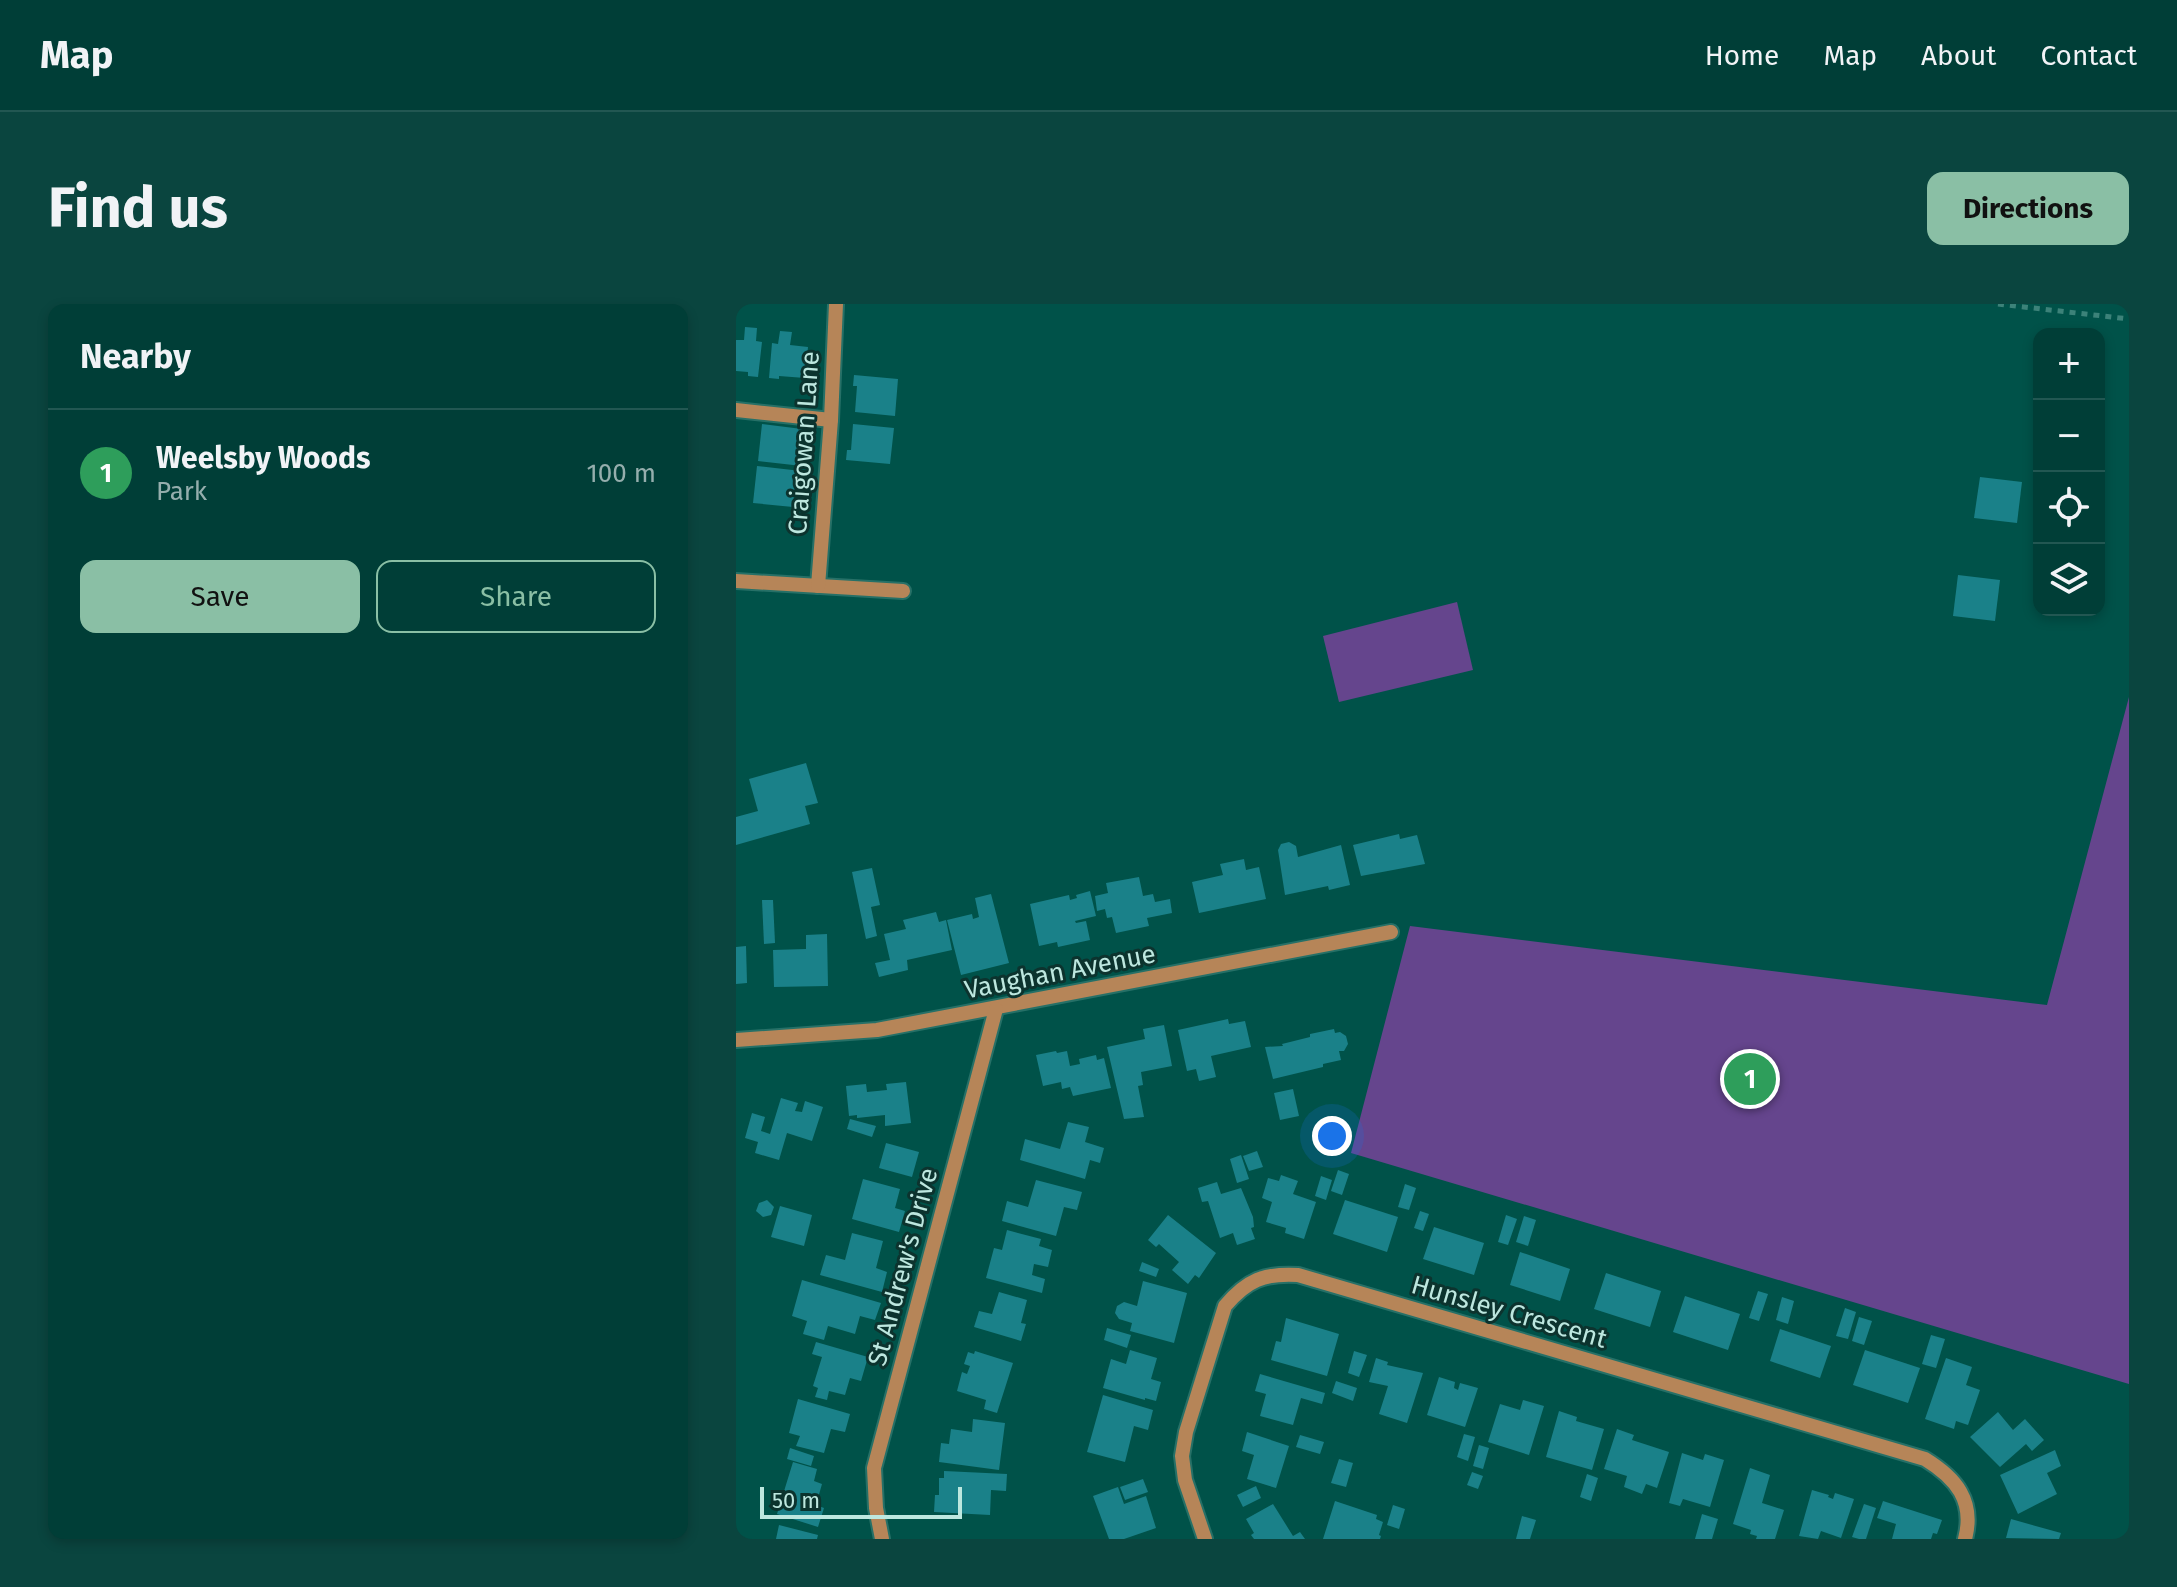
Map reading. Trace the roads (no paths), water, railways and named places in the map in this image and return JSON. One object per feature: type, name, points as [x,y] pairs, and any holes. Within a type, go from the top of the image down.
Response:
[{"type":"street","name":"Craigowan Lane","points":[[818,586],[836,304]]},
{"type":"street","points":[[736,410],[831,420]]},
{"type":"street","points":[[736,581],[903,591]]},
{"type":"street","name":"Vaughan Avenue","points":[[736,1040],[877,1030],[1391,932]]},
{"type":"street","name":"St Andrew's Drive","points":[[882,1539],[876,1508],[874,1468],[996,1009]]},
{"type":"street","name":"Hunsley Crescent","points":[[1205,1539],[1185,1480],[1182,1456],[1186,1432],[1225,1306],[1238,1291],[1254,1281],[1275,1274],[1298,1275],[1925,1459],[1943,1470],[1957,1484],[1967,1502],[1969,1523],[1965,1539]]},
{"type":"place","name":"Weelsby Woods","points":[[1750,1079]]}]
